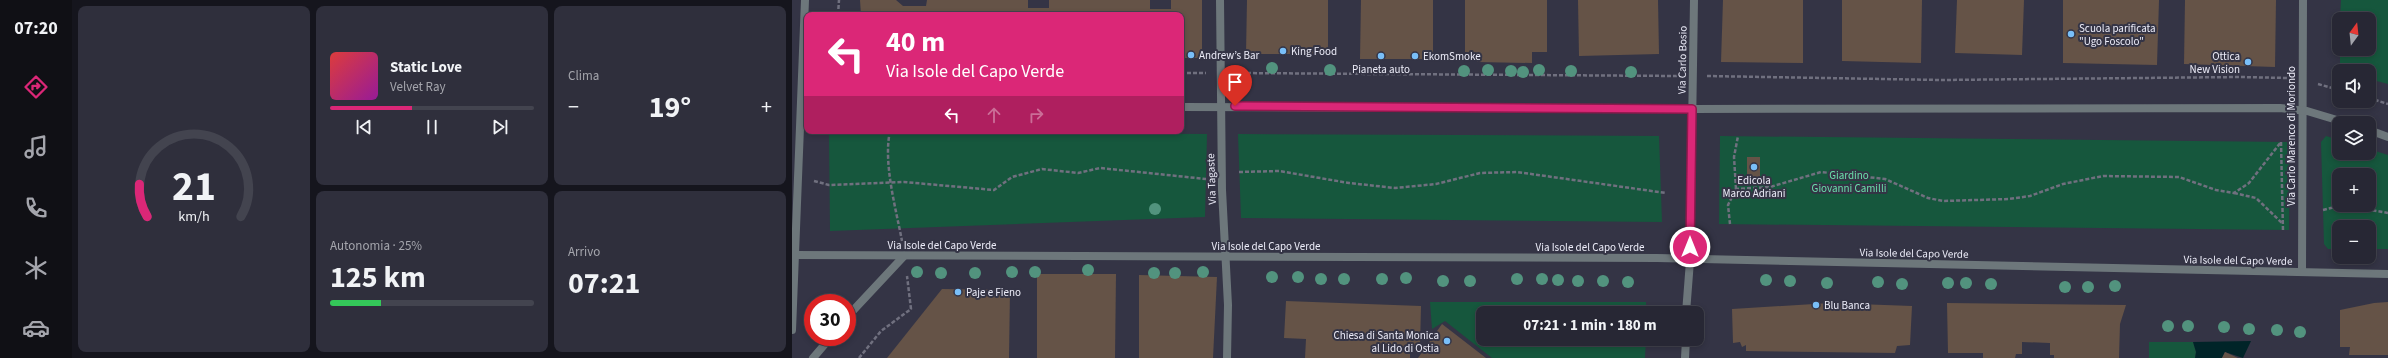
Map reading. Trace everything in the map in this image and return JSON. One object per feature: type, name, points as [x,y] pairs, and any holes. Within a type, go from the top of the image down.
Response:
[{"type":"street","points":[[804,0],[804,12]]},
{"type":"street","name":"Via Tagaste","points":[[1220,0],[1220,106],[1229,324],[1227,358]]},
{"type":"street","name":"Via Carlo Bosio","points":[[1687,306],[1690,261],[1694,0]]},
{"type":"street","name":"Via Carlo Marenco di Moriondo","points":[[2302,272],[2303,0]]},
{"type":"street","points":[[792,330],[794,255],[804,80]]},
{"type":"street","points":[[1184,107],[1692,109],[2280,108],[2302,110],[2332,119]]},
{"type":"street","points":[[2376,133],[2388,137]]},
{"type":"street","name":"Via Isole del Capo Verde","points":[[794,255],[1650,258],[1690,261],[2388,274]]},
{"type":"street","points":[[856,307],[904,256]]},
{"type":"street","points":[[814,358],[824,346]]},
{"type":"street","points":[[1685,358],[1686,346]]},
{"type":"path","points":[[838,0],[838,12]]},
{"type":"path","points":[[1184,73],[1693,76],[1941,80],[2240,77],[2302,79],[2332,88]]},
{"type":"path","points":[[2376,100],[2388,104]]},
{"type":"path","points":[[859,358],[881,331],[911,309],[892,184],[888,141],[889,134]]},
{"type":"path","points":[[1730,224],[1728,205],[1736,189],[1734,157],[1738,136]]},
{"type":"path","points":[[2234,193],[2249,183],[2281,142],[2283,231]]},
{"type":"path","points":[[829,185],[892,184],[904,182],[994,190],[1012,176],[1042,169],[1078,173],[1100,168],[1206,179]]},
{"type":"path","points":[[1239,172],[1279,171],[1349,183],[1396,188],[1436,184],[1480,173],[1517,172],[1666,193]]},
{"type":"path","points":[[1736,189],[1770,187],[1821,172],[1885,179],[1928,198],[1943,200],[2010,199],[2030,196],[2063,184],[2103,176],[2179,177],[2216,190],[2256,198],[2282,223]]},
{"type":"path","points":[[2323,210],[2332,208]]},
{"type":"path","points":[[2376,211],[2388,213]]},
{"type":"green space","points":[[2341,0],[2388,0],[2388,84],[2376,81],[2376,64],[2340,64],[2340,56],[2376,56],[2376,12],[2340,12]]},
{"type":"green space","points":[[829,134],[1207,134],[1205,217],[830,231]]},
{"type":"green space","points":[[1238,134],[1659,136],[1662,222],[1241,218]]},
{"type":"green space","name":"Giardino Giovanni Camilli","points":[[1720,136],[2290,142],[2289,230],[1719,224]]},
{"type":"green space","points":[[2326,136],[2332,138],[2332,160],[2376,160],[2376,151],[2388,155],[2388,249],[2376,249],[2376,220],[2332,220],[2332,249],[2328,249],[2324,244],[2321,142]]},
{"type":"green space","points":[[1430,302],[1646,302],[1646,306],[1476,306],[1476,345],[1445,321],[1432,329]]},
{"type":"green space","points":[[2149,342],[2193,342],[2196,352],[2195,358],[2149,358]]},
{"type":"green space","points":[[1477,346],[1646,346],[1645,358],[1492,358]]},
{"type":"shaded area","points":[[2251,341],[2243,358],[2225,352],[2222,358],[2195,358],[2196,352],[2193,342]]},
{"type":"building","points":[[860,0],[896,0],[903,6],[926,6],[927,0],[1028,0],[1028,8],[1049,8],[1049,0],[1150,0],[1150,9],[1171,9],[1171,0],[1202,0],[1202,58],[1184,58],[1184,12],[861,12]]},
{"type":"building","points":[[1247,0],[1328,0],[1328,54],[1246,54]]},
{"type":"building","points":[[1361,0],[1433,0],[1433,59],[1360,59]]},
{"type":"building","points":[[1465,0],[1547,0],[1547,52],[1532,52],[1532,63],[1477,62],[1477,53],[1465,52]]},
{"type":"building","points":[[1578,0],[1658,0],[1659,54],[1579,56]]},
{"type":"building","points":[[1723,0],[1803,0],[1803,63],[1721,62]]},
{"type":"building","points":[[1842,0],[1922,0],[1921,63],[1842,61]]},
{"type":"building","points":[[1957,0],[2024,0],[2022,55],[1955,53]]},
{"type":"building","points":[[2063,0],[2159,0],[2157,65],[2063,63]]},
{"type":"building","points":[[2185,0],[2276,0],[2275,67],[2184,64]]},
{"type":"building","name":"Edicola Marco Adriani","points":[[1747,157],[1760,157],[1760,177],[1747,177]]},
{"type":"building","points":[[1037,274],[1116,274],[1115,358],[1037,358]]},
{"type":"building","points":[[1139,275],[1217,277],[1213,358],[1139,358]]},
{"type":"building","points":[[942,289],[1010,290],[1009,358],[887,358]]},
{"type":"building","points":[[1286,301],[1421,306],[1420,346],[1410,346],[1410,358],[1305,358],[1306,339],[1284,338]]},
{"type":"building","points":[[2388,302],[2388,355],[2349,355],[2350,347],[2340,347],[2340,310],[2374,303]]},
{"type":"building","points":[[1830,303],[1912,306],[1910,345],[1897,346],[1895,353],[1746,351],[1746,345],[1742,347],[1740,342],[1733,343],[1732,309]]},
{"type":"building","points":[[1947,303],[2126,305],[2120,324],[2119,358],[2054,358],[2054,355],[2050,355],[2050,343],[2022,342],[2022,354],[2016,354],[2015,358],[1983,358],[1983,353],[1948,353]]},
{"type":"building","name":"Chiesa di Santa Monica al Lido di Ostia","points":[[1442,324],[1486,358],[1418,358]]},
{"type":"building","points":[[2225,352],[2238,358],[2222,358]]},
{"type":"place","name":"Scuola parificata \"Ugo Foscolo\"","points":[[2071,34]]},
{"type":"place","name":"King Food","points":[[1283,51]]},
{"type":"place","name":"Andrew’s Bar","points":[[1191,55]]},
{"type":"place","name":"Pianeta auto","points":[[1381,56]]},
{"type":"place","name":"EkomSmoke","points":[[1415,56]]},
{"type":"place","name":"Ottica New Vision","points":[[2248,62]]},
{"type":"place","name":"Edicola Marco Adriani","points":[[1754,167]]},
{"type":"place","name":"Paje e Fieno","points":[[958,292]]},
{"type":"place","name":"Blu Banca","points":[[1816,305]]},
{"type":"place","name":"Chiesa di Santa Monica al Lido di Ostia","points":[[1447,341]]},
{"type":"route","points":[[1235,106],[1692,109],[1690,247]]}]
